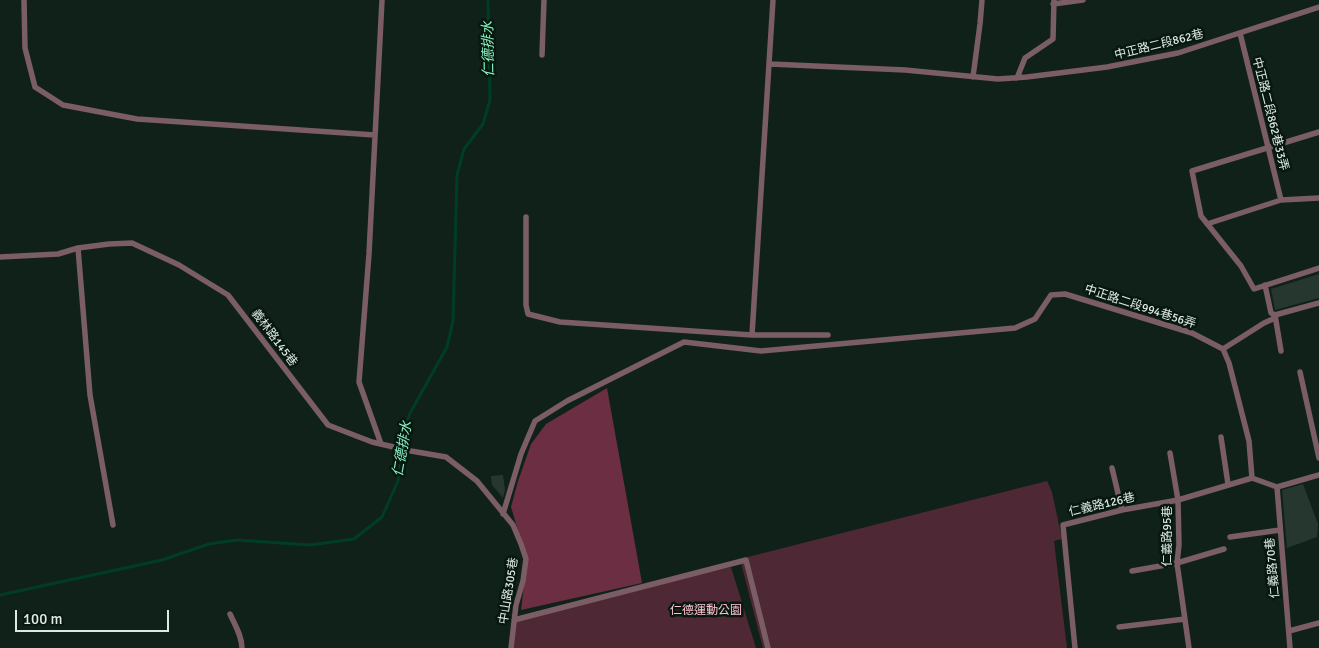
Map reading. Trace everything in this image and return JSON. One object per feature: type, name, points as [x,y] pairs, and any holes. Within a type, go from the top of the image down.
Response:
[{"type":"lane","points":[[24,0],[24,48],[35,86],[63,105],[137,119],[375,135]]},
{"type":"lane","points":[[381,444],[359,382],[369,254],[382,0]]},
{"type":"lane","points":[[542,55],[544,0]]},
{"type":"lane","points":[[752,335],[773,0]]},
{"type":"lane","points":[[973,76],[982,0]]},
{"type":"lane","points":[[1017,78],[1024,58],[1053,39],[1054,2],[1084,0]]},
{"type":"lane","name":"中正路二段862巷","points":[[770,64],[905,70],[1017,78],[1116,66],[1178,53],[1319,7]]},
{"type":"lane","name":"中正路二段862巷33弄","points":[[1240,33],[1281,200]]},
{"type":"lane","points":[[1319,132],[1192,171],[1201,216],[1241,266],[1254,289],[1319,268]]},
{"type":"lane","points":[[1207,224],[1281,200],[1319,198]]},
{"type":"lane","points":[[526,217],[526,305],[528,314],[560,322],[752,335],[828,335]]},
{"type":"lane","name":"義林路145巷","points":[[0,257],[58,254],[78,248],[132,243],[179,265],[228,295],[328,425],[381,444],[446,457],[477,481],[503,514]]},
{"type":"lane","points":[[78,248],[90,395],[113,525]]},
{"type":"lane","points":[[1265,285],[1271,313],[1275,316],[1282,351]]},
{"type":"lane","name":"中正路二段994巷56弄","points":[[503,514],[521,454],[535,421],[567,401],[684,342],[761,351],[1015,328],[1036,319],[1051,296],[1065,294],[1192,332],[1223,349]]},
{"type":"lane","points":[[1319,303],[1275,316],[1223,349],[1231,371],[1247,432],[1252,478],[1277,487],[1319,475]]},
{"type":"lane","points":[[1300,372],[1319,458]]},
{"type":"lane","points":[[1221,437],[1228,484]]},
{"type":"lane","name":"仁義路95巷","points":[[1170,453],[1178,500],[1179,545],[1177,563],[1189,648]]},
{"type":"lane","points":[[1112,468],[1122,510]]},
{"type":"lane","name":"仁義路126巷","points":[[1075,648],[1063,525],[1122,510],[1178,500],[1252,478]]},
{"type":"lane","name":"仁義路70巷","points":[[1277,487],[1291,648]]},
{"type":"lane","name":"中山路305巷","points":[[503,514],[513,525],[526,559],[523,581],[516,606],[511,648]]},
{"type":"lane","points":[[1230,538],[1280,530]]},
{"type":"lane","points":[[1132,571],[1177,563],[1224,548]]},
{"type":"lane","points":[[514,620],[746,560],[768,648]]},
{"type":"lane","points":[[230,614],[238,631],[242,648]]},
{"type":"lane","points":[[1119,627],[1185,619]]},
{"type":"lane","points":[[1289,630],[1319,623]]},
{"type":"green space","points":[[1047,481],[1052,492],[1062,539],[1054,541],[1067,648],[763,648],[740,559]]},
{"type":"green space","name":"仁德運動公園","points":[[731,567],[756,648],[512,648],[517,618]]},
{"type":"shaded area","points":[[607,388],[642,583],[521,610],[527,560],[511,507],[531,444],[546,424]]},
{"type":"building","points":[[1319,274],[1319,298],[1275,310],[1271,289]]},
{"type":"building","points":[[503,475],[505,490],[503,498],[492,485],[491,476]]},
{"type":"building","points":[[1303,484],[1318,524],[1317,537],[1287,548],[1282,490]]},
{"type":"waterway","name":"仁德排水","points":[[0,595],[162,560],[209,544],[237,540],[310,545],[354,539],[382,517],[398,481],[409,415],[447,347],[453,321],[457,175],[464,149],[483,124],[490,100],[488,0]]}]
